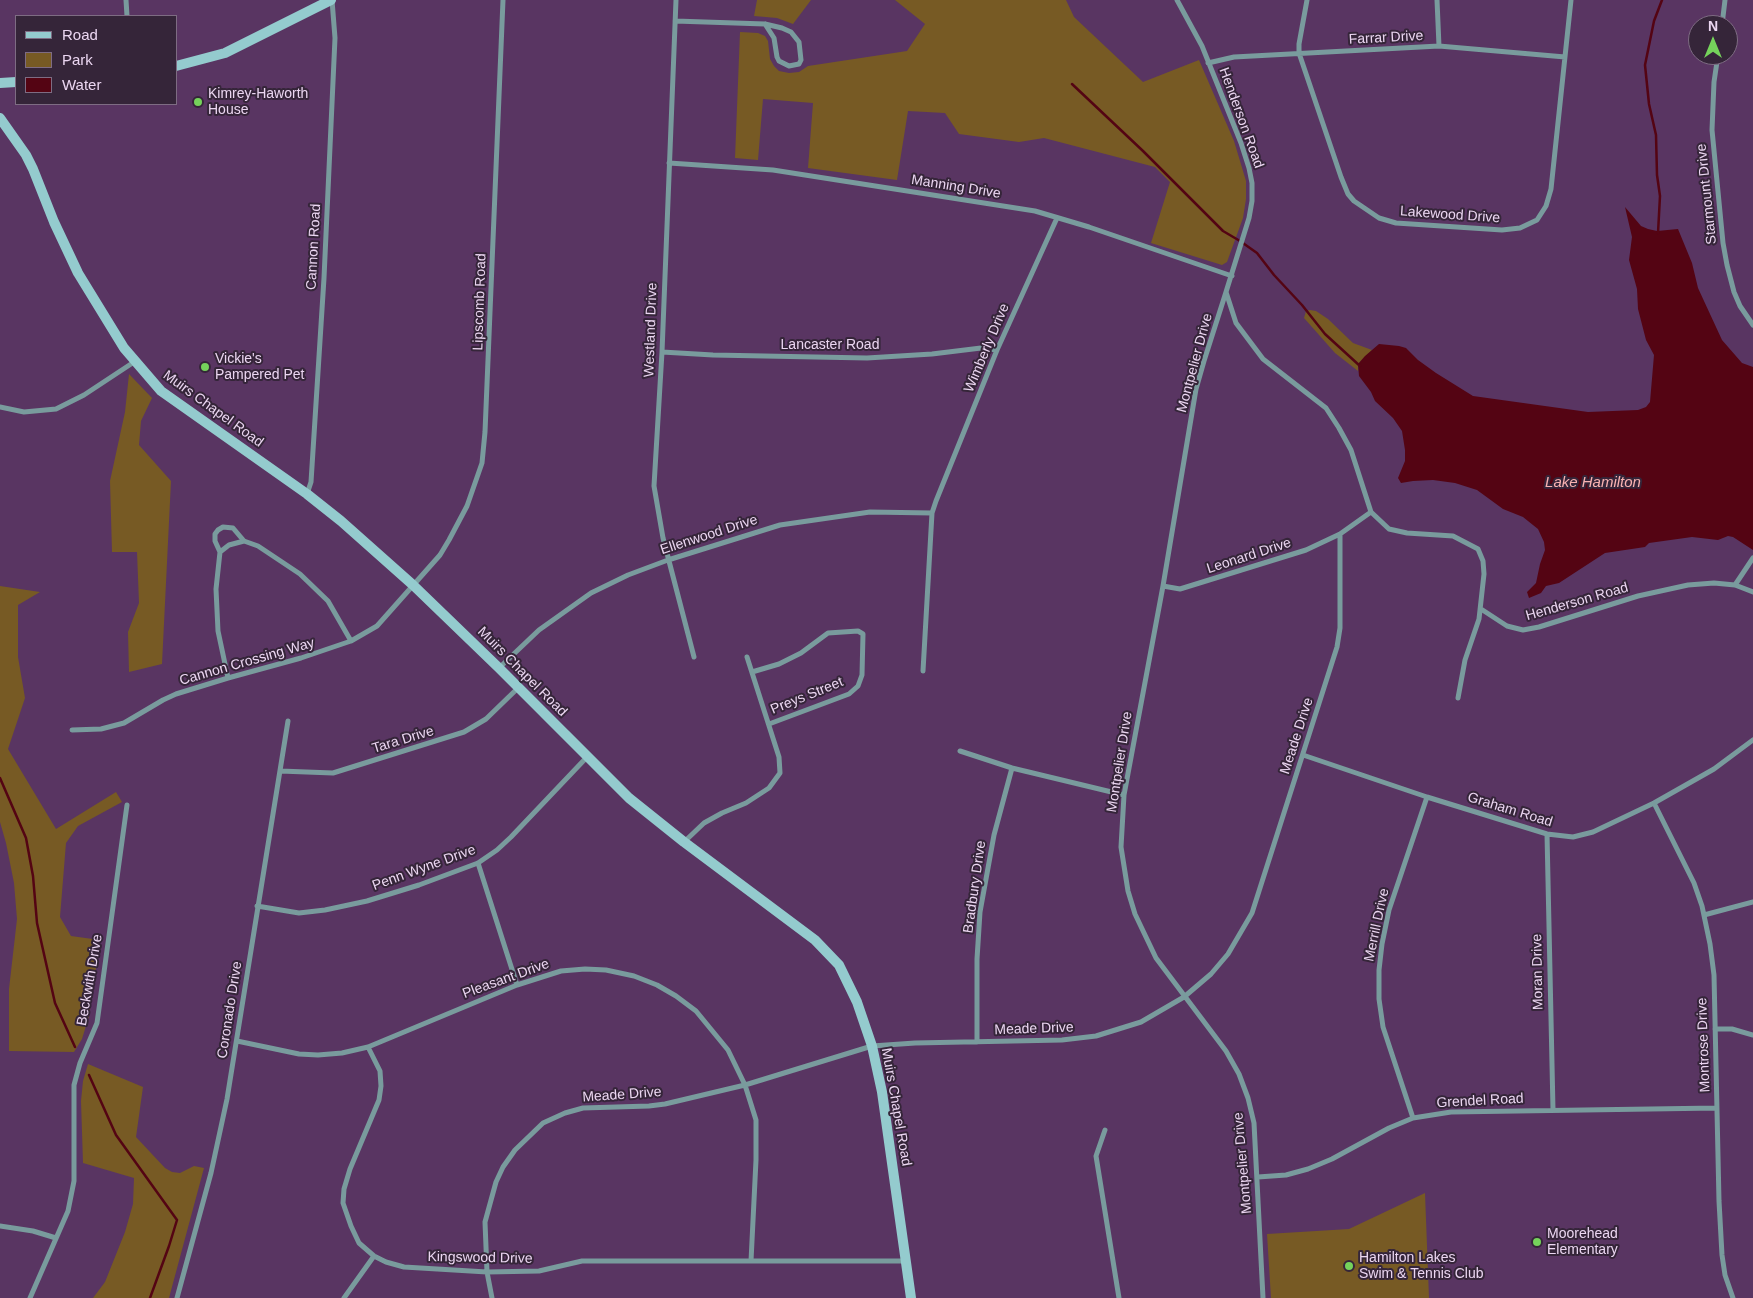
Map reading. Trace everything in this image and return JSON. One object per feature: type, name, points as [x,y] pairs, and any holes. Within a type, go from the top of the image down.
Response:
[{"type":"main road","points":[[178,65],[225,53],[332,0]]},
{"type":"main road","points":[[0,83],[15,82]]},
{"type":"main road","name":"Muirs Chapel Road","points":[[0,118],[33,169],[57,229],[78,273],[124,348],[134,362],[161,391],[307,494],[341,521],[413,585],[629,798],[684,842],[815,940],[839,965],[857,1002],[872,1046],[882,1092],[910,1298]]},
{"type":"main road","points":[[0,127],[14,138]]},
{"type":"street","points":[[126,0],[127,15]]},
{"type":"street","name":"Cannon Road","points":[[307,494],[311,482],[324,278],[335,38],[332,0]]},
{"type":"street","name":"Lipscomb Road","points":[[413,585],[440,555],[450,540],[467,506],[482,463],[486,422],[503,0]]},
{"type":"street","name":"Westland Drive","points":[[676,0],[662,352],[654,486],[668,560],[694,657]]},
{"type":"street","name":"Henderson Road","points":[[1177,0],[1202,46],[1241,143],[1252,183],[1250,218],[1226,292]]},
{"type":"street","name":"Lakewood Drive","points":[[1307,0],[1299,53],[1348,194],[1354,201],[1378,218],[1396,223],[1502,230],[1520,228],[1537,220],[1546,206],[1551,189],[1571,0]]},
{"type":"street","points":[[1437,0],[1439,46]]},
{"type":"street","points":[[1723,15],[1725,0]]},
{"type":"street","points":[[675,21],[765,24],[782,28],[795,37],[800,48],[801,60],[799,64],[789,66],[779,61],[774,38],[765,24]]},
{"type":"street","name":"Farrar Drive","points":[[1208,62],[1234,57],[1439,46],[1565,57]]},
{"type":"street","name":"Starmount Drive","points":[[1717,65],[1712,130],[1723,244],[1734,292],[1740,306],[1753,325]]},
{"type":"street","name":"Manning Drive","points":[[669,163],[772,170],[1035,211],[1232,276]]},
{"type":"street","name":"Wimberly Drive","points":[[932,512],[998,350],[1057,218]]},
{"type":"street","points":[[1226,292],[1236,323],[1263,360],[1326,408],[1351,450],[1371,512],[1389,529],[1407,533],[1453,536],[1478,549],[1483,561],[1484,574],[1481,609],[1465,660],[1458,698]]},
{"type":"street","name":"Montpelier Drive","points":[[1226,292],[1196,389],[1163,586],[1124,795],[1121,847],[1128,891],[1135,914],[1156,958],[1226,1051],[1239,1074],[1248,1098],[1254,1123],[1263,1298]]},
{"type":"street","name":"Lancaster Road","points":[[662,352],[713,355],[867,358],[932,354],[981,348],[998,350]]},
{"type":"street","points":[[0,407],[24,412],[56,409],[84,395],[134,362]]},
{"type":"street","name":"Ellenwood Drive","points":[[499,668],[540,630],[591,593],[628,575],[668,560],[780,525],[870,512],[932,512]]},
{"type":"street","points":[[923,671],[932,512]]},
{"type":"street","points":[[1340,534],[1371,512]]},
{"type":"street","points":[[228,678],[218,631],[216,589],[220,552],[215,541],[215,534],[223,527],[233,528],[244,541],[258,546],[300,574],[328,601],[352,641]]},
{"type":"street","name":"Leonard Drive","points":[[1163,586],[1180,589],[1199,584],[1306,550],[1340,534]]},
{"type":"street","name":"Meade Drive","points":[[492,1298],[487,1272],[485,1222],[496,1182],[503,1166],[515,1150],[543,1123],[565,1113],[583,1108],[649,1106],[745,1085],[872,1046],[915,1043],[1062,1040],[1096,1036],[1141,1022],[1184,997],[1211,974],[1228,954],[1252,913],[1337,647],[1340,628],[1340,534]]},
{"type":"street","points":[[220,552],[229,545],[244,541]]},
{"type":"street","points":[[1735,585],[1753,558]]},
{"type":"street","name":"Henderson Road","points":[[1481,609],[1507,626],[1523,630],[1638,596],[1688,585],[1714,583],[1735,585],[1753,592]]},
{"type":"street","name":"Cannon Crossing Way","points":[[72,730],[101,729],[124,723],[176,694],[301,658],[352,641],[377,626],[413,585]]},
{"type":"street","name":"Preys Street","points":[[752,672],[779,664],[801,653],[828,633],[858,631],[863,634],[862,674],[858,686],[849,694],[769,724]]},
{"type":"street","name":"Preys Street","points":[[684,842],[704,823],[746,803],[768,788],[780,773],[779,757],[747,656]]},
{"type":"street","name":"Tara Drive","points":[[280,771],[333,773],[464,732],[486,719],[518,688]]},
{"type":"street","name":"Coronado Drive","points":[[177,1298],[211,1173],[227,1099],[288,721]]},
{"type":"street","name":"Graham Road","points":[[1303,755],[1427,797],[1517,823],[1547,834],[1573,837],[1593,832],[1654,803],[1714,769],[1753,740]]},
{"type":"street","points":[[960,751],[1012,768],[1124,795]]},
{"type":"street","name":"Penn Wyne Drive","points":[[258,906],[299,913],[325,910],[367,901],[419,885],[478,863],[497,850],[511,837],[587,757]]},
{"type":"street","name":"Bradbury Drive","points":[[977,1042],[977,959],[980,912],[994,835],[1012,768]]},
{"type":"street","name":"Merrill Drive","points":[[1414,1118],[1383,1026],[1379,999],[1379,970],[1389,910],[1427,797]]},
{"type":"street","name":"Montrose Drive","points":[[1654,803],[1694,883],[1704,915],[1710,944],[1714,975],[1722,1255],[1725,1275],[1733,1298]]},
{"type":"street","name":"Beckwith Drive","points":[[30,1298],[68,1212],[74,1181],[74,1085],[80,1064],[97,1023],[127,805]]},
{"type":"street","name":"Moran Drive","points":[[1547,834],[1553,1110]]},
{"type":"street","points":[[478,863],[517,984]]},
{"type":"street","points":[[1704,915],[1753,902]]},
{"type":"street","name":"Pleasant Drive","points":[[237,1041],[299,1054],[342,1053],[368,1047],[517,984],[561,971],[606,970],[634,976],[657,985],[696,1011],[728,1050],[745,1085],[756,1120],[751,1261]]},
{"type":"street","points":[[1715,1029],[1732,1029],[1753,1035]]},
{"type":"street","name":"Kingswood Drive","points":[[368,1047],[380,1071],[381,1086],[378,1100],[350,1169],[344,1189],[343,1203],[351,1226],[360,1243],[374,1256],[386,1262],[404,1267],[487,1272],[539,1271],[582,1261],[906,1261]]},
{"type":"street","name":"Grendel Road","points":[[1258,1177],[1286,1175],[1308,1169],[1332,1159],[1383,1131],[1414,1118],[1451,1112],[1717,1108]]},
{"type":"street","points":[[1105,1130],[1096,1156],[1118,1298]]},
{"type":"street","points":[[0,1226],[32,1231],[56,1238]]},
{"type":"street","points":[[344,1298],[374,1256]]},
{"type":"green space","points":[[757,0],[811,0],[793,24],[777,18],[754,16]]},
{"type":"green space","points":[[895,0],[1066,0],[1074,17],[1143,82],[1199,60],[1234,141],[1246,181],[1243,218],[1227,262],[1222,265],[1151,243],[1170,182],[1155,167],[1044,138],[1019,142],[959,134],[945,113],[908,111],[897,180],[808,168],[813,103],[763,99],[758,160],[735,158],[740,32],[758,33],[765,36],[768,41],[770,59],[774,66],[779,71],[789,73],[799,72],[808,66],[907,51],[925,24]]},
{"type":"green space","points":[[1306,311],[1316,311],[1328,319],[1353,343],[1372,350],[1358,364],[1358,371],[1335,353],[1304,318]]},
{"type":"green space","points":[[129,374],[152,398],[141,421],[139,445],[171,481],[162,664],[129,672],[128,632],[139,603],[137,552],[112,552],[110,481],[125,412]]},
{"type":"green space","points":[[0,586],[40,592],[18,605],[18,657],[25,698],[8,749],[56,829],[116,792],[122,802],[78,826],[66,843],[60,917],[71,936],[100,940],[89,1016],[82,1039],[74,1052],[9,1051],[9,989],[17,919],[14,883],[0,822]]},
{"type":"green space","points":[[88,1064],[143,1087],[136,1137],[165,1168],[172,1172],[180,1173],[194,1166],[204,1168],[169,1298],[93,1298],[105,1282],[125,1232],[133,1204],[134,1178],[83,1163],[81,1101],[83,1081]]},
{"type":"green space","name":"Hamilton Lakes Swim & Tennis Club","points":[[1425,1193],[1429,1298],[1271,1298],[1267,1234],[1349,1229]]},
{"type":"water","name":"Lake Hamilton","points":[[1625,207],[1641,226],[1648,229],[1657,231],[1678,229],[1692,263],[1698,288],[1722,340],[1742,363],[1753,367],[1753,550],[1733,537],[1728,536],[1718,540],[1692,537],[1649,543],[1645,547],[1605,553],[1559,583],[1546,586],[1541,593],[1529,598],[1527,592],[1536,583],[1545,550],[1544,542],[1538,529],[1523,517],[1503,509],[1477,490],[1455,483],[1433,480],[1401,483],[1398,478],[1405,461],[1402,431],[1393,418],[1375,401],[1359,376],[1358,364],[1379,344],[1399,346],[1406,348],[1418,360],[1436,373],[1473,396],[1588,412],[1638,410],[1646,407],[1650,402],[1654,355],[1646,340],[1638,309],[1637,289],[1629,260],[1632,237]]},
{"type":"waterway","points":[[1658,233],[1660,196],[1657,175],[1656,135],[1649,104],[1645,65],[1654,21],[1662,0]]},
{"type":"waterway","points":[[1072,84],[1143,151],[1223,231],[1257,253],[1325,334],[1360,366]]},
{"type":"waterway","points":[[0,778],[26,838],[33,876],[37,923],[55,1003],[75,1047]]},
{"type":"waterway","points":[[89,1075],[116,1135],[177,1220],[150,1298]]},
{"type":"place","name":"Kimrey-Haworth House","points":[[198,102]]},
{"type":"place","name":"Vickie's Pampered Pet","points":[[205,367]]},
{"type":"place","name":"Moorehead Elementary","points":[[1537,1242]]},
{"type":"place","name":"Hamilton Lakes Swim & Tennis Club","points":[[1349,1266]]}]
